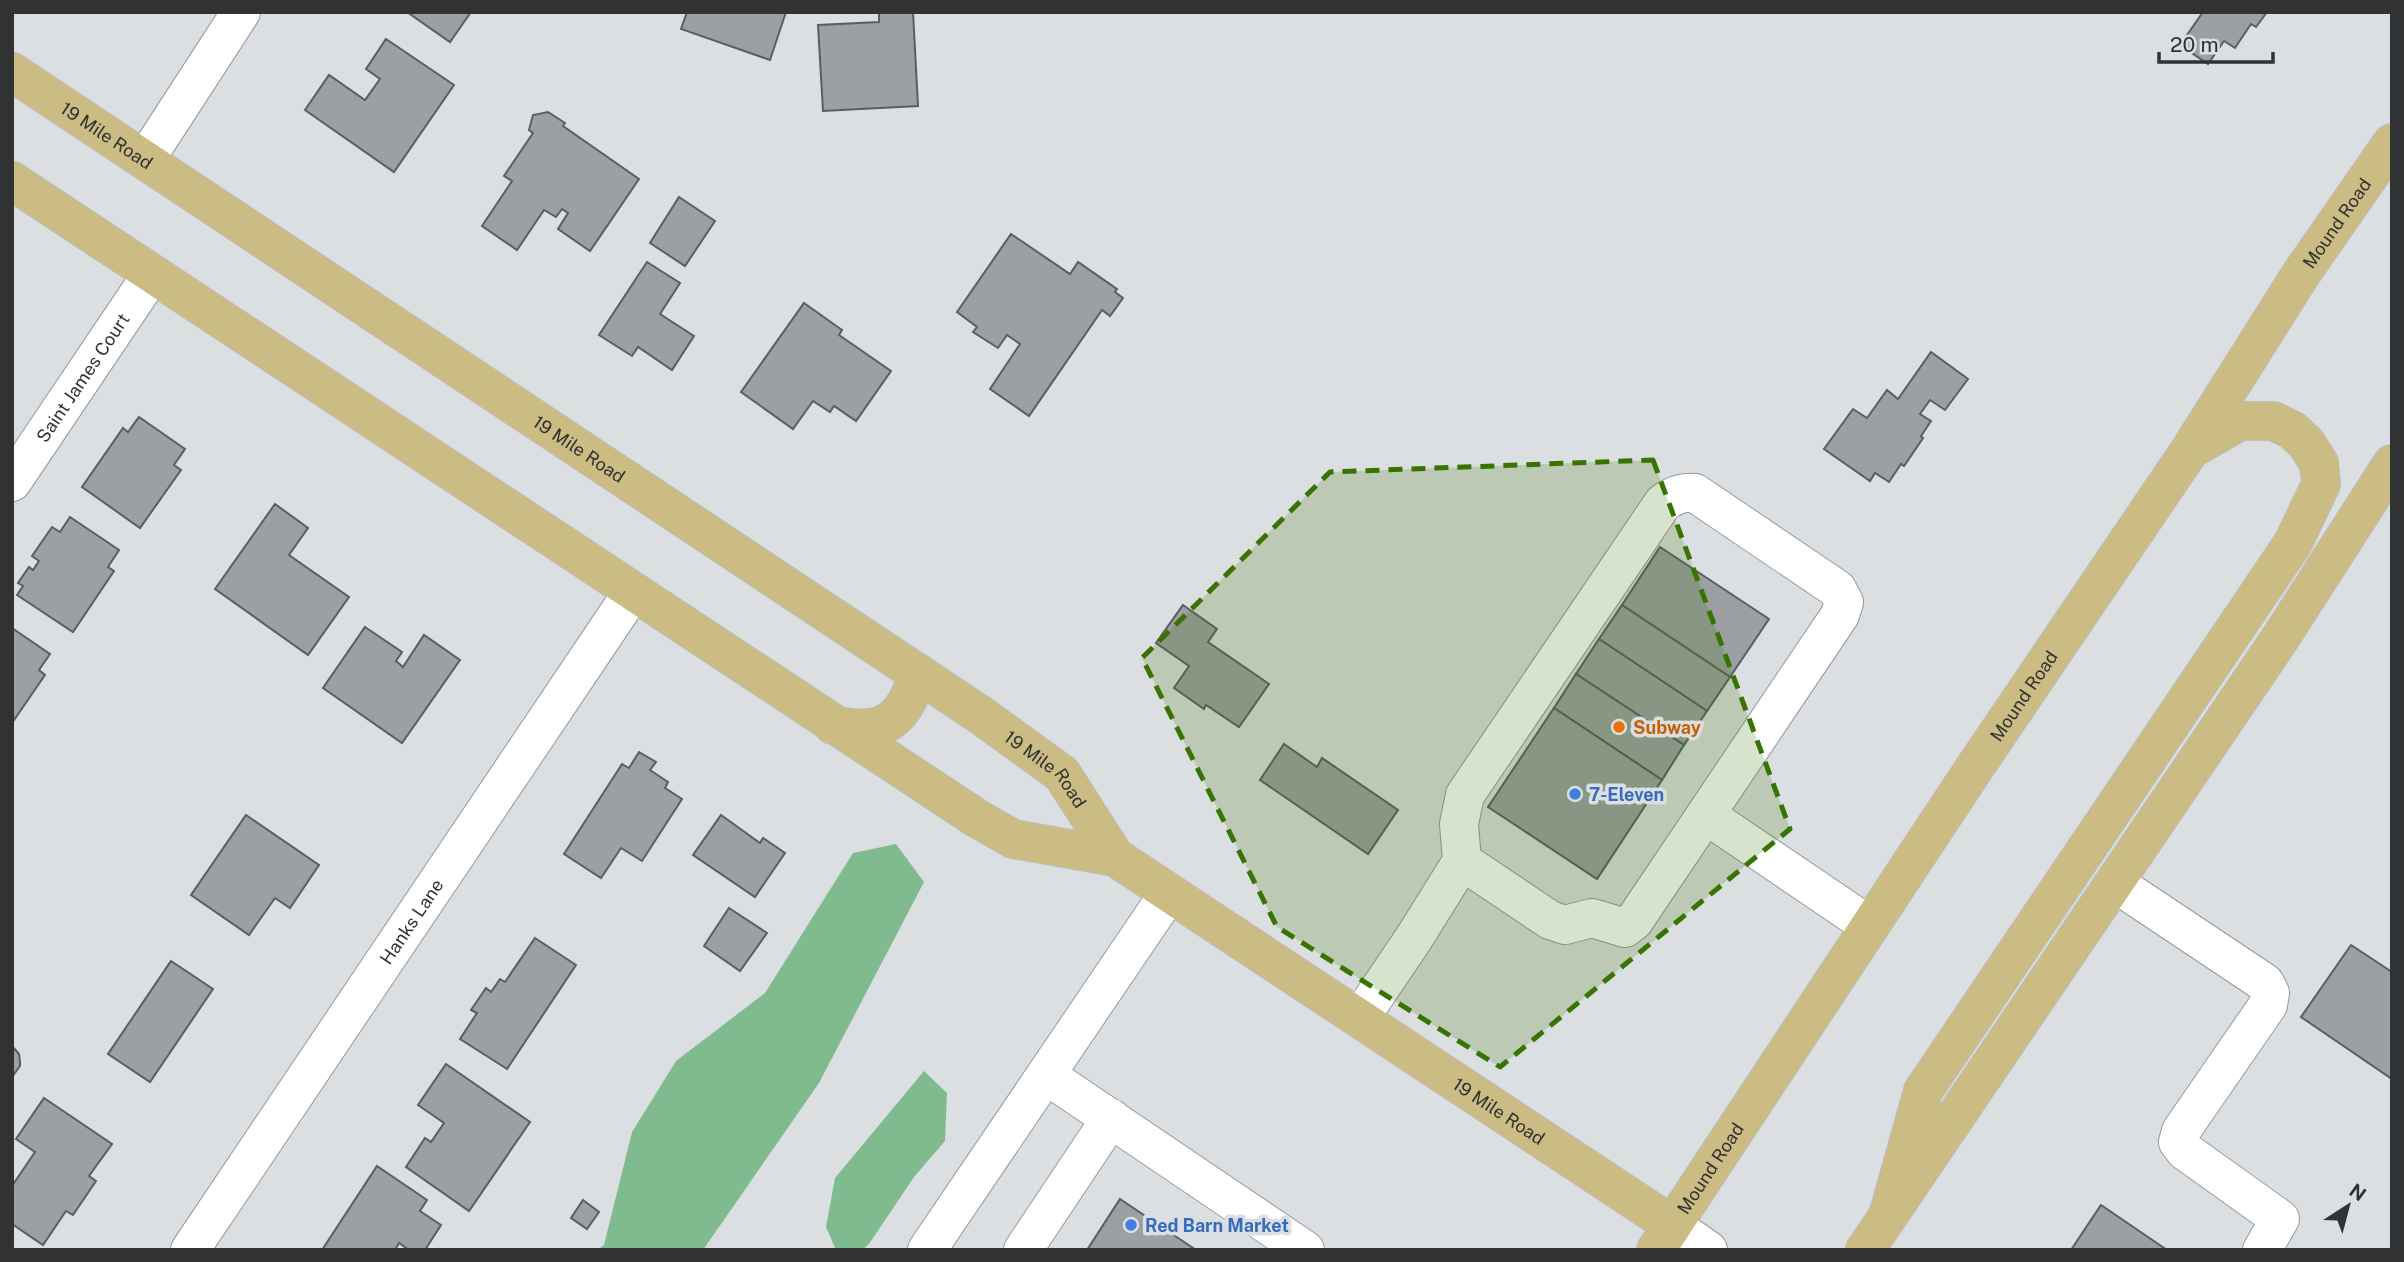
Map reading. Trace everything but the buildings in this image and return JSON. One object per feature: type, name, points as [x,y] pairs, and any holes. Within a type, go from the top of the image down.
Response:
[{"type":"main road","name":"19 Mile Road","points":[[12,72],[918,673],[1062,774],[1115,857]]},
{"type":"main road","name":"Mound Road","points":[[1664,1238],[2190,450],[2301,274],[2392,143]]},
{"type":"main road","name":"19 Mile Road","points":[[12,181],[932,791],[1013,839],[1115,857],[1360,1018],[1664,1238]]},
{"type":"main road","points":[[1888,1216],[1923,1091],[2293,543],[2321,484],[2319,463],[2306,443],[2292,430],[2273,421],[2240,421],[2190,450]]},
{"type":"main road","points":[[1865,1250],[2281,637],[2392,464]]},
{"type":"main road","points":[[833,725],[857,730],[892,720],[904,707],[918,673]]},
{"type":"street","points":[[145,160],[241,12]]},
{"type":"street","name":"Saint James Court","points":[[12,482],[152,274]]},
{"type":"street","points":[[1360,1018],[1462,861],[1459,824],[1465,795],[1663,503],[1684,492],[1695,493],[1837,589],[1844,602],[1840,615],[1634,921],[1625,928],[1592,918],[1565,925],[1550,920],[1462,861]]},
{"type":"street","name":"Hanks Lane","points":[[190,1250],[632,593]]},
{"type":"street","points":[[1706,815],[1870,926]]},
{"type":"street","points":[[2115,883],[2265,983],[2270,993],[2267,1004],[2181,1131],[2178,1142],[2185,1151],[2280,1219],[2262,1250]]},
{"type":"street","points":[[927,1250],[1169,893]]},
{"type":"street","points":[[1046,1075],[1302,1249]]},
{"type":"street","points":[[1023,1250],[1111,1118]]},
{"type":"street","name":"19 Mile Road","points":[[1664,1238],[1708,1250]]},
{"type":"highlighted area","points":[[1653,460],[1790,829],[1500,1067],[1277,927],[1142,658],[1330,472]]},
{"type":"green space","points":[[896,844],[924,882],[819,1083],[703,1250],[597,1250],[604,1245],[632,1132],[676,1061],[765,993],[853,853]]},
{"type":"green space","points":[[924,1071],[947,1093],[945,1141],[914,1177],[869,1244],[862,1250],[836,1250],[826,1227],[835,1178]]},
{"type":"place","name":"Subway","points":[[1619,727]]},
{"type":"place","name":"7-Eleven","points":[[1575,794]]},
{"type":"place","name":"Red Barn Market","points":[[1131,1225]]}]
